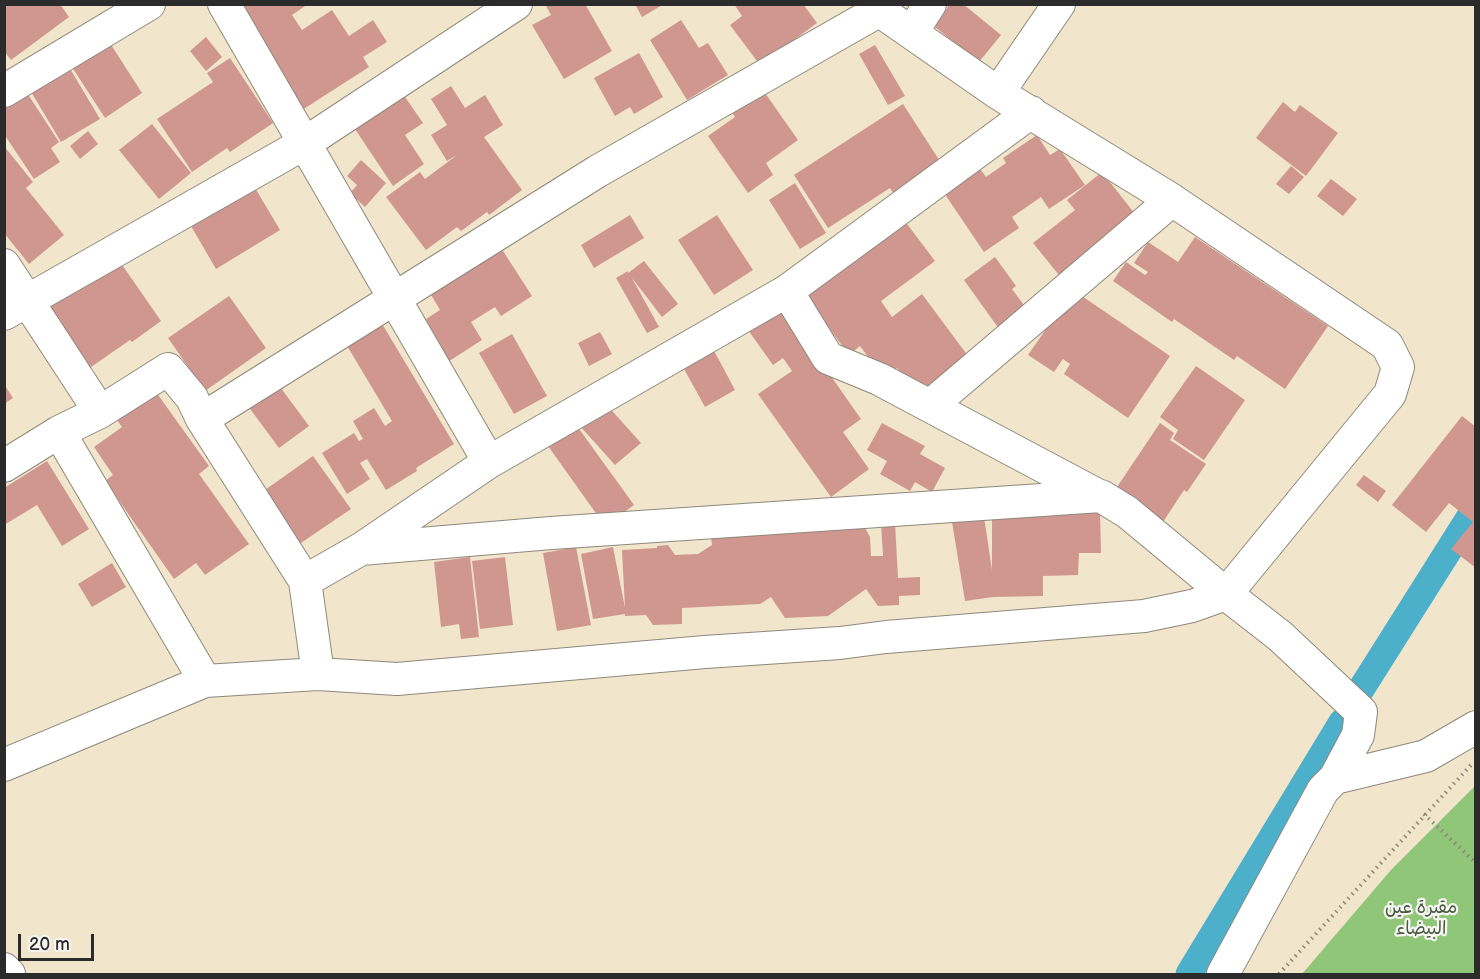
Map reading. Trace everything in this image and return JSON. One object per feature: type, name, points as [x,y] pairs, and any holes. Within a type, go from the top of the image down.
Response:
[{"type":"street","points":[[4,91],[149,4]]},
{"type":"street","points":[[224,4],[489,462]]},
{"type":"street","points":[[16,307],[305,144],[516,4]]},
{"type":"street","points":[[912,32],[930,4]]},
{"type":"street","points":[[998,93],[1059,4]]},
{"type":"street","points":[[4,765],[205,681],[318,674],[408,678],[1144,616],[1192,606],[1226,594],[1390,394],[1398,367],[1387,345],[1172,200],[998,93],[875,8],[598,171],[202,419]]},
{"type":"street","points":[[305,581],[361,549],[489,462],[787,291],[1031,112]]},
{"type":"street","points":[[930,406],[1172,200]]},
{"type":"street","points":[[4,265],[16,307],[100,412]]},
{"type":"street","points":[[787,291],[828,358],[879,379],[1101,496],[1127,512],[1280,636],[1361,712],[1358,735],[1335,778],[1323,790],[1223,975]]},
{"type":"street","points":[[4,466],[59,432],[100,412],[168,369],[192,398],[202,419],[305,581],[318,674]]},
{"type":"street","points":[[59,432],[205,681]]},
{"type":"street","points":[[361,549],[551,533],[1101,496]]},
{"type":"street","points":[[1335,778],[1426,756],[1476,727]]},
{"type":"street","points":[[4,969],[9,975]]},
{"type":"path","points":[[1279,975],[1424,814],[1476,760]]},
{"type":"path","points":[[1424,814],[1476,863]]},
{"type":"green space","name":"مقبرة عين البيضاء","points":[[1475,786],[1475,974],[1302,974],[1391,870]]},
{"type":"building","points":[[4,4],[60,4],[69,17],[11,60],[4,51]]},
{"type":"building","points":[[230,4],[308,4],[292,15],[302,30],[332,10],[349,36],[373,20],[387,42],[363,57],[369,67],[299,112]]},
{"type":"building","points":[[545,4],[585,4],[612,51],[564,79],[532,25],[551,15]]},
{"type":"building","points":[[635,4],[664,4],[642,17]]},
{"type":"building","points":[[734,4],[803,4],[817,23],[760,65],[730,25],[742,16]]},
{"type":"building","points":[[950,4],[963,4],[1001,35],[979,62],[925,19],[941,16]]},
{"type":"building","points":[[681,20],[699,48],[708,43],[728,75],[687,100],[650,40]]},
{"type":"building","points":[[206,37],[222,57],[206,71],[190,51]]},
{"type":"building","points":[[108,40],[142,93],[105,118],[70,64]]},
{"type":"building","points":[[875,45],[905,96],[888,105],[859,54]]},
{"type":"building","points":[[639,53],[663,97],[634,114],[630,107],[615,116],[594,78]]},
{"type":"building","points":[[230,58],[273,123],[230,152],[227,148],[192,172],[157,119],[213,82],[207,73]]},
{"type":"building","points":[[66,62],[100,119],[61,142],[27,85]]},
{"type":"building","points":[[20,82],[59,142],[51,148],[60,162],[34,179],[4,134],[4,92]]},
{"type":"building","points":[[758,83],[798,140],[766,163],[773,175],[748,193],[708,136],[735,117],[727,105]]},
{"type":"building","points":[[451,86],[465,108],[485,95],[503,125],[484,137],[522,190],[489,215],[487,212],[461,231],[457,227],[426,250],[386,197],[420,172],[425,179],[457,155],[447,161],[431,135],[447,125],[431,99]]},
{"type":"building","points":[[403,94],[423,123],[405,135],[424,164],[393,186],[349,120]]},
{"type":"building","points":[[1283,102],[1295,112],[1300,105],[1338,133],[1306,176],[1256,138]]},
{"type":"building","points":[[903,104],[943,166],[895,196],[890,188],[828,228],[794,175]]},
{"type":"building","points":[[152,124],[191,173],[159,199],[119,150]]},
{"type":"building","points":[[88,131],[98,144],[80,159],[70,146]]},
{"type":"building","points":[[1037,135],[1050,155],[1060,149],[1085,185],[1049,209],[1041,197],[1012,217],[1019,228],[984,252],[942,190],[978,166],[986,177],[1006,163],[1003,158]]},
{"type":"building","points":[[4,146],[33,182],[26,188],[64,235],[29,264],[4,233]]},
{"type":"building","points":[[361,160],[386,183],[365,207],[350,193],[357,185],[347,176]]},
{"type":"building","points":[[1291,166],[1304,177],[1289,194],[1276,184]]},
{"type":"building","points":[[1102,172],[1139,219],[1063,280],[1033,243],[1075,210],[1067,200]]},
{"type":"building","points":[[248,176],[280,230],[216,269],[184,214]]},
{"type":"building","points":[[1331,179],[1357,199],[1343,216],[1317,196]]},
{"type":"building","points":[[795,183],[826,233],[800,249],[769,200]]},
{"type":"building","points":[[898,212],[935,261],[881,301],[892,317],[922,294],[968,356],[917,395],[897,368],[884,378],[860,346],[849,355],[795,282]]},
{"type":"building","points":[[630,215],[644,238],[594,268],[581,245]]},
{"type":"building","points":[[717,215],[753,270],[714,295],[678,240]]},
{"type":"building","points":[[1195,237],[1328,326],[1285,389],[1237,356],[1234,360],[1174,319],[1172,322],[1113,281],[1126,262],[1145,275],[1148,272],[1134,263],[1148,242],[1178,262]]},
{"type":"building","points":[[496,240],[532,296],[501,316],[495,307],[471,322],[482,340],[443,365],[417,325],[440,310],[427,288]]},
{"type":"building","points":[[116,256],[161,321],[81,374],[32,303]]},
{"type":"building","points":[[995,257],[1016,286],[1012,289],[1029,312],[1002,333],[964,280]]},
{"type":"building","points":[[644,261],[678,304],[662,317],[632,278],[659,327],[647,333],[616,278],[628,271],[628,273]]},
{"type":"building","points":[[1073,290],[1170,356],[1128,418],[1064,374],[1070,364],[1063,359],[1054,372],[1028,355]]},
{"type":"building","points":[[772,292],[861,419],[843,432],[869,469],[831,497],[758,394],[792,371],[783,358],[773,365],[738,316]]},
{"type":"building","points":[[229,296],[266,348],[205,391],[168,338]]},
{"type":"building","points":[[375,312],[454,444],[386,490],[367,459],[360,463],[370,479],[347,494],[322,453],[354,433],[359,441],[363,439],[353,421],[374,408],[385,426],[392,421],[340,334]]},
{"type":"building","points":[[600,332],[612,354],[589,366],[578,343]]},
{"type":"building","points":[[704,332],[735,390],[705,407],[673,349]]},
{"type":"building","points":[[512,334],[547,396],[514,414],[479,353]]},
{"type":"building","points":[[1196,366],[1245,400],[1204,460],[1173,439],[1178,430],[1160,417]]},
{"type":"building","points":[[275,380],[309,426],[279,448],[245,402]]},
{"type":"building","points":[[4,384],[13,398],[4,404]]},
{"type":"building","points":[[156,392],[209,466],[199,474],[249,544],[205,575],[196,563],[174,579],[105,481],[113,475],[94,447],[122,427],[117,420]]},
{"type":"building","points":[[596,393],[641,443],[615,465],[571,416]]},
{"type":"building","points":[[564,408],[634,505],[605,526],[536,429]]},
{"type":"building","points":[[1462,416],[1476,427],[1476,568],[1451,549],[1473,522],[1449,503],[1426,532],[1392,505]]},
{"type":"building","points":[[882,423],[925,446],[920,454],[945,468],[932,492],[915,482],[910,491],[880,474],[887,461],[867,450]]},
{"type":"building","points":[[1160,423],[1174,433],[1170,440],[1206,464],[1187,492],[1184,490],[1163,522],[1115,490]]},
{"type":"building","points":[[313,456],[351,509],[292,549],[255,497]]},
{"type":"building","points":[[47,461],[89,529],[62,546],[37,505],[4,525],[4,488]]},
{"type":"building","points":[[1364,475],[1386,491],[1378,502],[1356,485]]},
{"type":"building","points":[[1100,511],[1101,553],[1079,553],[1078,575],[1043,576],[1043,596],[993,597],[965,601],[952,522],[984,517],[992,570],[992,512]]},
{"type":"building","points":[[895,523],[898,578],[920,577],[920,595],[899,596],[899,605],[878,606],[866,589],[828,616],[785,618],[771,597],[760,604],[682,608],[682,624],[653,625],[646,615],[625,616],[625,614],[593,619],[581,554],[613,547],[625,608],[622,550],[668,545],[675,555],[698,554],[712,545],[711,536],[865,528],[870,537],[871,556],[883,556],[881,524]]},
{"type":"building","points":[[576,547],[591,625],[557,631],[543,553]]},
{"type":"building","points":[[470,557],[479,637],[461,639],[459,624],[441,627],[434,562]]},
{"type":"building","points":[[505,557],[513,625],[480,629],[472,561]]},
{"type":"building","points":[[112,563],[126,587],[92,607],[78,584]]},
{"type":"waterway","points":[[1353,702],[1476,507]]},
{"type":"waterway","points":[[1189,974],[1342,722]]}]
